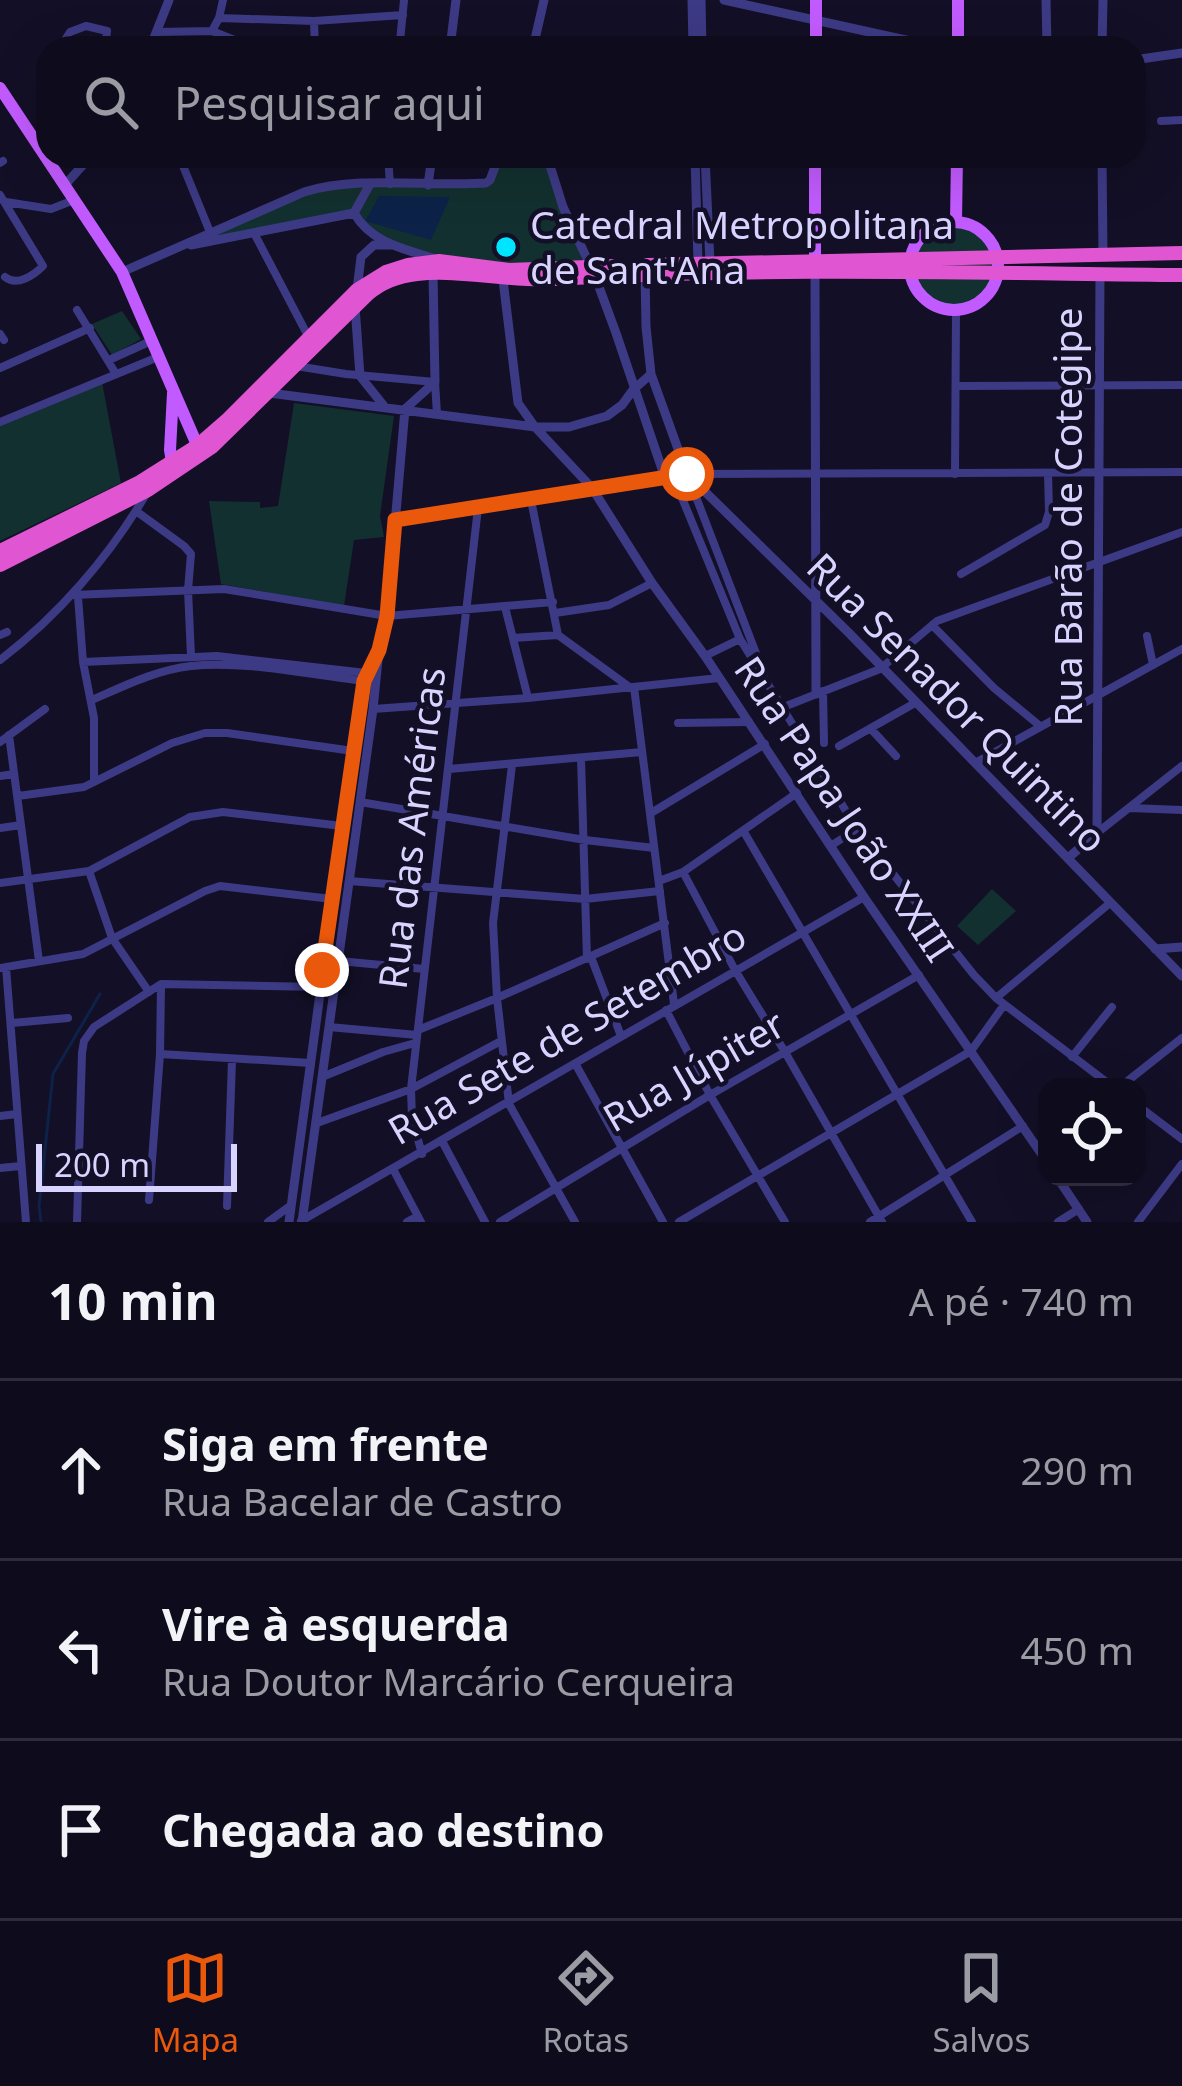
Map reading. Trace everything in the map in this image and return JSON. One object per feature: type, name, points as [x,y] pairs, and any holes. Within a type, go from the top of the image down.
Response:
[{"type":"highway","points":[[199,451],[309,337],[356,298],[391,280],[436,267],[645,273],[1182,253]]},
{"type":"highway","points":[[436,267],[503,280],[704,263],[815,266]]},
{"type":"highway","points":[[645,273],[747,263]]},
{"type":"highway","points":[[910,265],[998,274],[1182,275]]},
{"type":"highway","points":[[0,565],[148,490],[269,393],[356,298]]},
{"type":"highway","points":[[0,551],[179,465]]},
{"type":"main road","points":[[816,0],[816,36]]},
{"type":"main road","points":[[958,0],[958,36]]},
{"type":"main road","points":[[0,88],[36,143]]},
{"type":"main road","points":[[53,168],[122,272],[199,451]]},
{"type":"main road","points":[[815,168],[815,266]]},
{"type":"main road","points":[[956,221],[957,168]]},
{"type":"main road","points":[[956,221],[986,234],[998,257],[994,286],[981,301],[956,310],[928,302],[915,287],[910,265],[913,248],[924,232],[956,221]]},
{"type":"main road","points":[[173,386],[170,450],[179,465]]},
{"type":"street","points":[[155,36],[169,0]]},
{"type":"street","points":[[212,32],[223,0]]},
{"type":"street","points":[[401,36],[404,0]]},
{"type":"street","points":[[452,36],[456,0]]},
{"type":"street","points":[[536,36],[544,0]]},
{"type":"street","points":[[696,0],[698,36]]},
{"type":"street","points":[[724,0],[890,36]]},
{"type":"street","points":[[1046,0],[1047,36]]},
{"type":"street","points":[[1102,36],[1103,0]]},
{"type":"street","points":[[219,18],[314,21],[403,15]]},
{"type":"street","points":[[314,21],[314,36]]},
{"type":"street","points":[[68,36],[86,26],[107,30],[106,36]]},
{"type":"street","points":[[157,32],[223,36]]},
{"type":"street","points":[[1146,58],[1182,53]]},
{"type":"street","points":[[1161,121],[1182,119]]},
{"type":"street","points":[[64,185],[80,168]]},
{"type":"street","points":[[184,168],[210,232]]},
{"type":"street","points":[[389,168],[390,184]]},
{"type":"street","points":[[428,185],[431,168]]},
{"type":"street","points":[[122,272],[319,187],[487,183],[494,168]]},
{"type":"street","points":[[551,168],[669,477],[740,639],[770,689],[857,829],[974,974],[1000,1002],[1103,1078]]},
{"type":"street","points":[[696,168],[704,263]]},
{"type":"street","points":[[704,263],[705,168]]},
{"type":"street","name":"Rua Barão de Cotegipe","points":[[1102,168],[1103,254]]},
{"type":"street","points":[[180,247],[356,208],[370,184]]},
{"type":"street","points":[[345,186],[368,233],[436,267],[436,414]]},
{"type":"street","points":[[2,198],[51,209],[74,200]]},
{"type":"street","points":[[2,198],[43,265],[18,282],[5,277]]},
{"type":"street","points":[[254,233],[309,337]]},
{"type":"street","points":[[356,403],[360,376],[358,266],[364,252],[374,245],[392,245]]},
{"type":"street","points":[[815,266],[816,603],[824,743]]},
{"type":"street","points":[[645,273],[650,374],[770,689]]},
{"type":"street","name":"Rua Barão de Cotegipe","points":[[1097,833],[1100,274]]},
{"type":"street","name":"Rua Papa João XXIII","points":[[503,280],[515,398],[535,427],[592,488],[1038,1148]]},
{"type":"street","points":[[77,310],[116,374]]},
{"type":"street","points":[[955,475],[956,310]]},
{"type":"street","points":[[0,368],[90,328]]},
{"type":"street","points":[[109,360],[152,341]]},
{"type":"street","points":[[0,422],[160,357]]},
{"type":"street","points":[[295,365],[435,382]]},
{"type":"street","points":[[269,393],[535,427],[569,427],[607,416],[650,374]]},
{"type":"street","points":[[360,376],[384,406]]},
{"type":"street","points":[[301,1222],[387,616],[405,409],[435,382]]},
{"type":"street","points":[[956,386],[1182,385]]},
{"type":"street","points":[[395,520],[687,474],[1182,472]]},
{"type":"street","points":[[961,574],[1045,525],[1048,473]]},
{"type":"street","name":"Rua Senador Quintino","points":[[687,474],[1182,976]]},
{"type":"street","points":[[0,660],[75,596],[148,490]]},
{"type":"street","points":[[531,500],[557,635]]},
{"type":"street","name":"Rua das Américas","points":[[422,1154],[412,1118],[411,1089],[478,508]]},
{"type":"street","points":[[136,511],[188,549],[191,662]]},
{"type":"street","points":[[782,708],[880,669],[932,625],[1182,532]]},
{"type":"street","points":[[75,596],[224,589],[387,616],[614,603],[652,583]]},
{"type":"street","points":[[75,596],[92,700],[94,782]]},
{"type":"street","points":[[505,607],[528,698]]},
{"type":"street","points":[[932,625],[994,688],[1040,726]]},
{"type":"street","points":[[513,638],[557,635],[632,687],[665,923],[670,1007],[710,1095],[785,1222]]},
{"type":"street","points":[[1147,636],[1153,665]]},
{"type":"street","points":[[705,656],[740,639]]},
{"type":"street","points":[[974,764],[1182,649]]},
{"type":"street","points":[[290,1222],[353,751],[365,677],[379,650]]},
{"type":"street","points":[[83,662],[238,657],[365,677]]},
{"type":"street","points":[[92,700],[191,662]]},
{"type":"street","points":[[374,709],[719,678]]},
{"type":"street","points":[[839,746],[914,703]]},
{"type":"street","points":[[0,742],[45,709]]},
{"type":"street","points":[[678,723],[749,722]]},
{"type":"street","points":[[871,729],[896,756]]},
{"type":"street","points":[[18,796],[80,788],[172,742],[205,733],[353,751]]},
{"type":"street","points":[[9,735],[39,961]]},
{"type":"street","points":[[651,813],[765,745]]},
{"type":"street","points":[[449,769],[642,752]]},
{"type":"street","points":[[581,758],[589,958],[622,1036]]},
{"type":"street","points":[[512,765],[493,923],[509,1104],[575,1222]]},
{"type":"street","points":[[1068,858],[1182,766]]},
{"type":"street","points":[[0,776],[14,774]]},
{"type":"street","points":[[349,881],[585,899],[660,886],[797,793]]},
{"type":"street","points":[[360,802],[654,848]]},
{"type":"street","points":[[1130,808],[1182,810]]},
{"type":"street","points":[[0,883],[89,871],[206,813],[342,826]]},
{"type":"street","points":[[0,828],[21,825]]},
{"type":"street","points":[[832,845],[857,829]]},
{"type":"street","points":[[744,832],[972,1222]]},
{"type":"street","points":[[89,871],[112,938],[149,992]]},
{"type":"street","points":[[683,872],[877,1220],[1023,1126]]},
{"type":"street","points":[[26,1222],[12,1023],[3,967],[83,954],[220,886],[332,899]]},
{"type":"street","name":"Rua Sete de Setembro","points":[[301,1222],[864,897]]},
{"type":"street","points":[[679,1222],[971,1051],[1000,1002],[1110,903]]},
{"type":"street","points":[[322,1077],[665,923]]},
{"type":"street","points":[[1155,950],[1182,947]]},
{"type":"street","points":[[325,950],[338,962]]},
{"type":"street","points":[[322,970],[338,962],[424,970]]},
{"type":"street","name":"Rua Júpiter","points":[[500,1222],[919,975]]},
{"type":"street","points":[[149,1200],[161,985]]},
{"type":"street","points":[[77,1222],[84,1041],[94,1027],[161,985],[320,987]]},
{"type":"street","points":[[1072,1057],[1112,1007]]},
{"type":"street","points":[[12,1023],[68,1018]]},
{"type":"street","points":[[329,1028],[417,1036]]},
{"type":"street","points":[[1128,1078],[1182,1038]]},
{"type":"street","points":[[317,1123],[411,1089],[502,1040]]},
{"type":"street","points":[[160,1054],[311,1063]]},
{"type":"street","points":[[227,1206],[232,1060]]},
{"type":"street","points":[[576,1065],[663,1222]]},
{"type":"street","points":[[1146,1113],[1182,1139]]},
{"type":"street","points":[[0,1116],[17,1114]]},
{"type":"street","points":[[442,1141],[485,1222]]},
{"type":"street","points":[[1138,1222],[1182,1164]]},
{"type":"street","points":[[0,1168],[20,1166]]},
{"type":"street","points":[[393,1169],[419,1219],[407,1222]]},
{"type":"street","points":[[1063,1186],[1088,1222]]},
{"type":"street","points":[[268,1222],[290,1207]]},
{"type":"street","points":[[1058,1222],[1078,1209]]},
{"type":"green space","points":[[493,168],[550,168],[583,263],[506,266],[430,257],[381,238],[355,212],[180,247],[319,187],[486,183]]},
{"type":"green space","points":[[954,222],[971,225],[985,235],[995,249],[995,283],[985,297],[971,307],[954,310],[937,307],[923,297],[913,283],[910,266],[913,249],[923,235],[937,225]]},
{"type":"green space","points":[[122,311],[141,339],[112,355],[92,324]]},
{"type":"green space","points":[[102,382],[121,483],[0,541],[0,424]]},
{"type":"green space","points":[[294,403],[394,416],[380,516],[384,537],[354,540],[344,606],[221,584],[209,501],[278,506]]},
{"type":"green space","points":[[992,889],[1016,911],[978,945],[957,926]]},
{"type":"water","points":[[379,196],[450,197],[431,240],[365,221]]},
{"type":"waterway","points":[[41,1222],[53,1074],[100,994]]},
{"type":"place","name":"Catedral Metropolitana de Sant'Ana","points":[[506,247]]},
{"type":"route","points":[[322,970],[364,681],[379,650],[387,616],[395,520],[687,474]]}]
